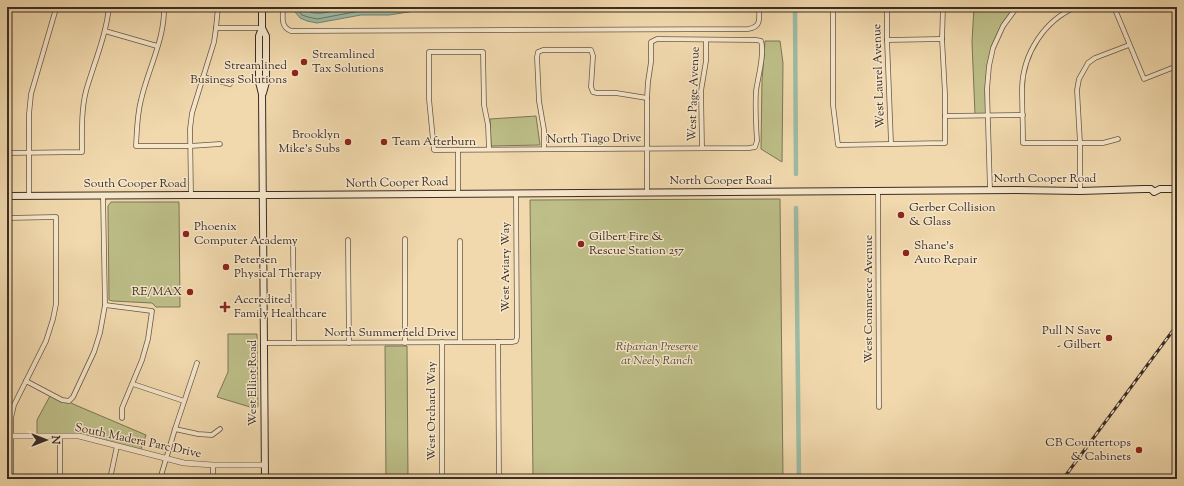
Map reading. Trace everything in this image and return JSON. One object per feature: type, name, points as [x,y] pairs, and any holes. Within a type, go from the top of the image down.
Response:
[{"type":"main road","name":"West Elliot Road","points":[[262,7],[262,28],[266,36],[266,82],[262,94],[265,479]]},
{"type":"main road","name":"North Cooper Road","points":[[263,195],[1150,189],[1154,192],[1160,189],[1177,189]]},
{"type":"main road","name":"South Cooper Road","points":[[7,196],[191,194],[263,195]]},
{"type":"street","points":[[29,195],[29,114],[32,94],[55,12],[55,7]]},
{"type":"street","points":[[7,153],[82,152],[82,123],[86,92],[104,31],[109,7]]},
{"type":"street","points":[[164,7],[163,27],[141,100],[137,121],[136,146],[190,146],[220,144]]},
{"type":"street","points":[[191,194],[190,129],[192,113],[214,42],[218,7]]},
{"type":"street","points":[[283,7],[284,27],[291,30],[299,30],[753,29],[758,25],[759,7]]},
{"type":"street","points":[[833,7],[833,105],[838,145],[946,144],[942,39],[943,7]]},
{"type":"street","name":"West Laurel Avenue","points":[[887,7],[891,144]]},
{"type":"street","points":[[990,190],[988,115],[989,66],[993,48],[1003,26],[1017,7]]},
{"type":"street","points":[[1076,7],[1067,11],[1050,23],[1039,37],[1029,56],[1022,87],[1023,144],[1103,143],[1118,139]]},
{"type":"street","points":[[1114,7],[1144,79],[1177,66]]},
{"type":"street","points":[[216,28],[262,28]]},
{"type":"street","points":[[104,31],[157,46]]},
{"type":"street","points":[[647,193],[647,98],[651,62],[651,42],[657,39],[706,40]]},
{"type":"street","points":[[887,40],[942,39]]},
{"type":"street","name":"North Tiago Drive","points":[[489,149],[488,125],[484,106],[483,52],[430,52],[429,99],[434,150],[755,147],[756,91],[761,62],[762,44],[760,41],[756,40],[706,40]]},
{"type":"street","name":"West Page Avenue","points":[[702,148],[701,91],[706,61],[706,40]]},
{"type":"street","points":[[1080,190],[1080,143],[1077,90],[1079,79],[1088,63],[1095,58],[1129,44]]},
{"type":"street","points":[[544,149],[544,130],[539,101],[538,52],[543,50],[591,50],[593,56],[591,87],[593,92],[616,93],[647,98]]},
{"type":"street","points":[[203,77],[230,84]]},
{"type":"street","points":[[946,116],[1023,115]]},
{"type":"street","points":[[458,150],[458,194]]},
{"type":"street","name":"West Commerce Avenue","points":[[878,192],[879,407]]},
{"type":"street","name":"West Aviary Way","points":[[516,193],[516,341]]},
{"type":"street","points":[[26,381],[62,400],[69,402],[73,397],[94,352],[100,333],[104,305],[103,195]]},
{"type":"street","points":[[7,218],[56,217],[56,304],[46,340],[14,405],[9,436],[11,479]]},
{"type":"street","points":[[405,239],[405,343]]},
{"type":"street","points":[[348,240],[349,343]]},
{"type":"street","points":[[294,241],[294,344]]},
{"type":"street","points":[[460,241],[460,342]]},
{"type":"street","points":[[104,305],[152,311],[148,339],[133,384],[122,408],[122,418]]},
{"type":"street","name":"North Summerfield Drive","points":[[264,343],[294,344],[516,341]]},
{"type":"street","name":"West Orchard Way","points":[[442,342],[442,479]]},
{"type":"street","points":[[498,342],[499,479]]},
{"type":"street","points":[[160,479],[175,428],[197,363]]},
{"type":"street","points":[[133,384],[184,401]]},
{"type":"street","points":[[175,428],[198,434],[212,435],[220,429]]},
{"type":"street","name":"South Madera Parc Drive","points":[[9,436],[79,436],[184,463],[213,465],[265,465]]},
{"type":"street","points":[[60,436],[60,479]]},
{"type":"street","points":[[110,479],[117,446]]},
{"type":"street","points":[[213,465],[213,479]]},
{"type":"green space","points":[[974,7],[1017,7],[994,47],[989,66],[988,115],[975,115],[972,42]]},
{"type":"green space","points":[[765,41],[780,41],[783,63],[782,162],[761,149],[762,81]]},
{"type":"green space","points":[[536,116],[540,145],[491,146],[490,119]]},
{"type":"green space","name":"Riparian Preserve at Neely Ranch","points":[[780,199],[783,479],[533,479],[530,200]]},
{"type":"green space","points":[[111,202],[179,202],[180,307],[156,307],[152,303],[109,300],[108,206]]},
{"type":"green space","points":[[228,334],[257,334],[258,407],[250,407],[217,397],[228,372]]},
{"type":"green space","points":[[385,346],[407,346],[408,479],[386,479]]},
{"type":"green space","points":[[51,394],[146,435],[140,452],[79,436],[37,436],[37,420]]},
{"type":"water","points":[[291,7],[454,7],[389,15],[361,15],[317,23],[300,18]]},
{"type":"waterway","points":[[795,7],[796,174]]},
{"type":"waterway","points":[[796,208],[799,479]]},
{"type":"railway","points":[[1063,479],[1177,325]]},
{"type":"place","name":"Streamlined Tax Solutions","points":[[304,62]]},
{"type":"place","name":"Streamlined Business Solutions","points":[[295,73]]},
{"type":"place","name":"Brooklyn Mike's Subs","points":[[348,142]]},
{"type":"place","name":"Team Afterburn","points":[[384,142]]},
{"type":"place","name":"Gerber Collision & Glass","points":[[901,215]]},
{"type":"place","name":"Phoenix Computer Academy","points":[[186,234]]},
{"type":"place","name":"Gilbert Fire & Rescue Station 257","points":[[581,244]]},
{"type":"place","name":"Shane's Auto Repair","points":[[906,253]]},
{"type":"place","name":"Petersen Physical Therapy","points":[[226,267]]},
{"type":"place","name":"RE/MAX","points":[[190,292]]},
{"type":"place","name":"Accredited Family Healthcare","points":[[225,307]]},
{"type":"place","name":"Pull N Save - Gilbert","points":[[1109,338]]},
{"type":"place","name":"CB Countertops & Cabinets","points":[[1139,450]]}]
